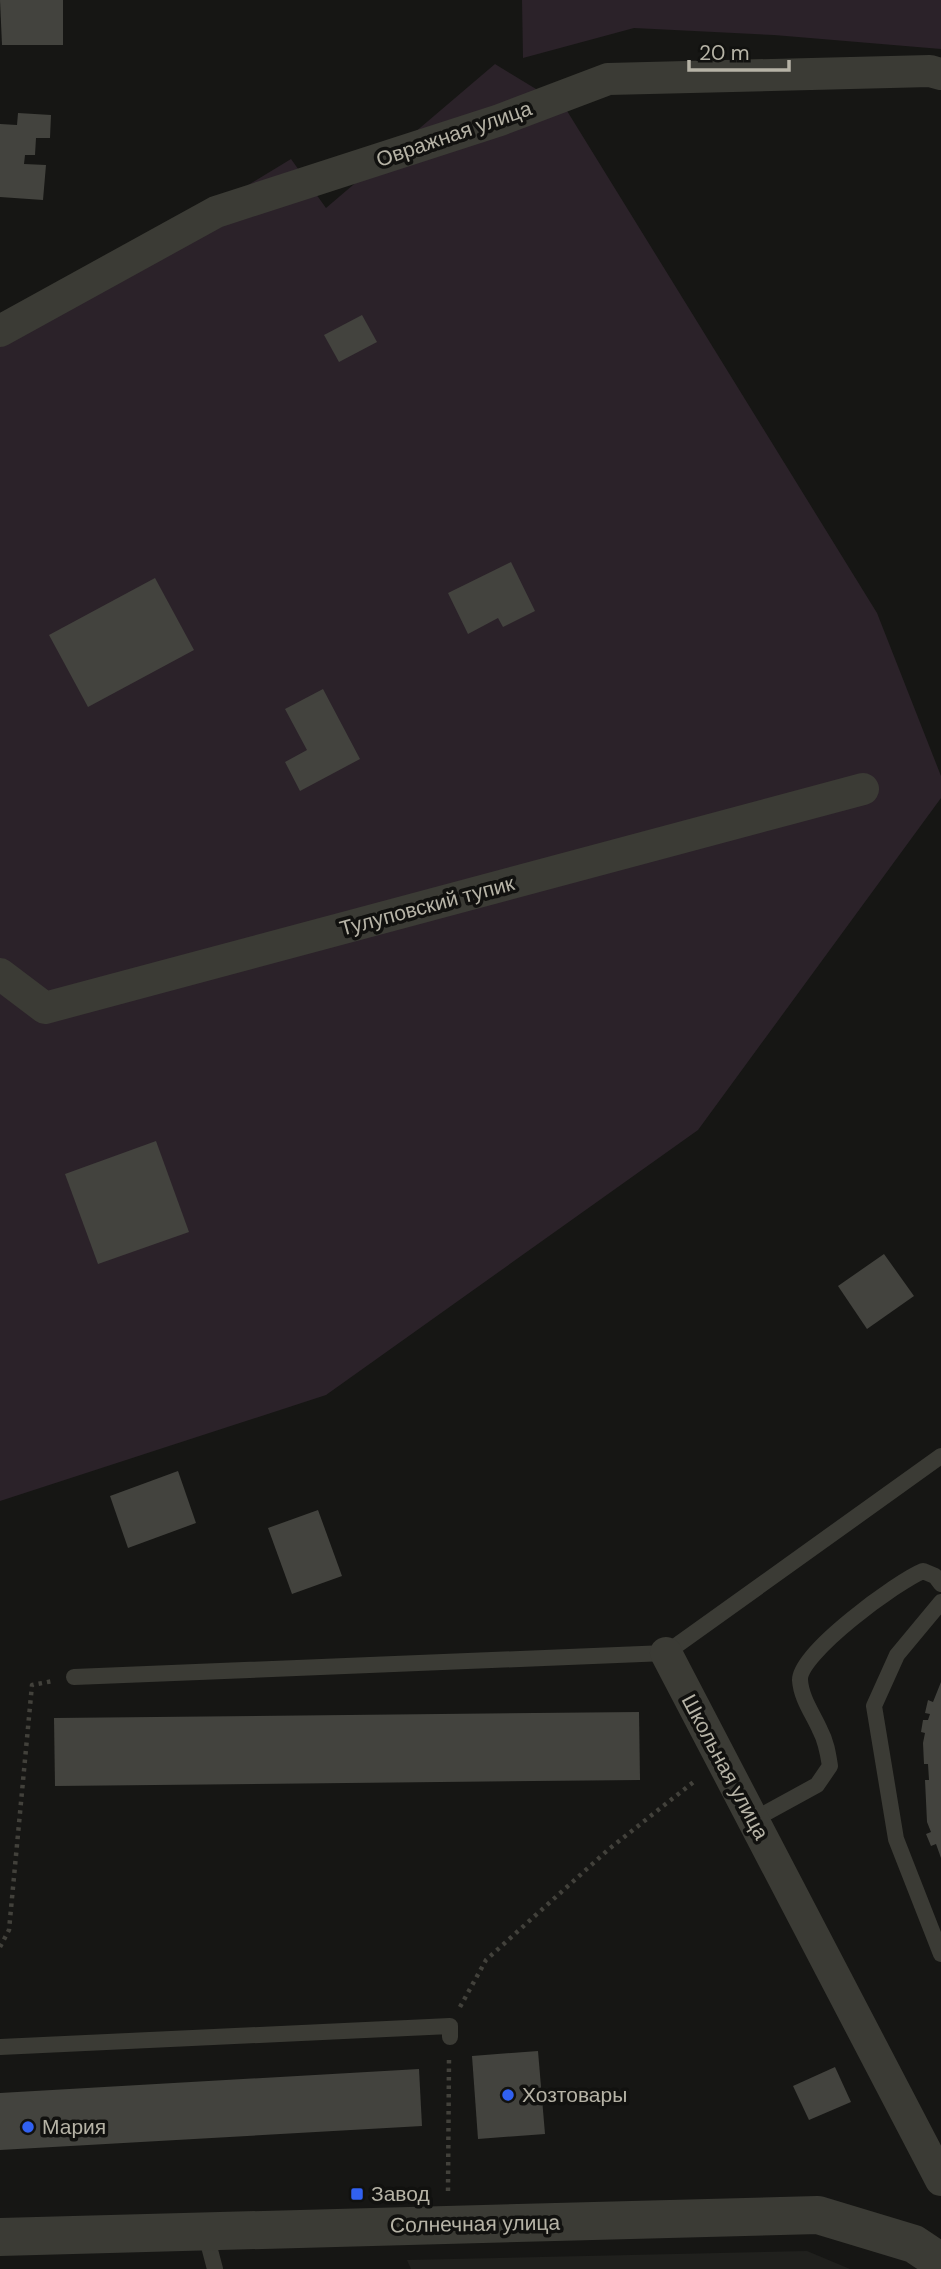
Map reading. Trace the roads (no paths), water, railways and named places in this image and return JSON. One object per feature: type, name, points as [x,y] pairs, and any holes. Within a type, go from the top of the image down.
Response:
[{"type":"street","name":"Овражная улица","points":[[0,331],[216,212],[500,120],[608,79],[930,71],[941,74]]},
{"type":"street","name":"Тулуповский тупик","points":[[0,974],[45,1008],[863,789]]},
{"type":"street","name":"Школьная улица","points":[[666,1653],[941,2180]]},
{"type":"street","name":"Солнечная улица","points":[[0,2237],[818,2215],[914,2244],[941,2262]]},
{"type":"lane","points":[[74,1677],[666,1653],[941,1456]]},
{"type":"lane","points":[[753,1820],[817,1785],[830,1766],[827,1747],[804,1697],[800,1678],[806,1662],[836,1632],[908,1577],[923,1571],[934,1576],[941,1584]]},
{"type":"lane","points":[[941,1602],[897,1655],[874,1706],[896,1839],[941,1954]]},
{"type":"lane","points":[[0,2047],[450,2032]]},
{"type":"lane","points":[[205,2231],[215,2269]]},
{"type":"place","name":"Хозтовары","points":[[508,2095]]},
{"type":"place","name":"Мария","points":[[28,2127]]},
{"type":"place","name":"Завод","points":[[357,2194]]}]
